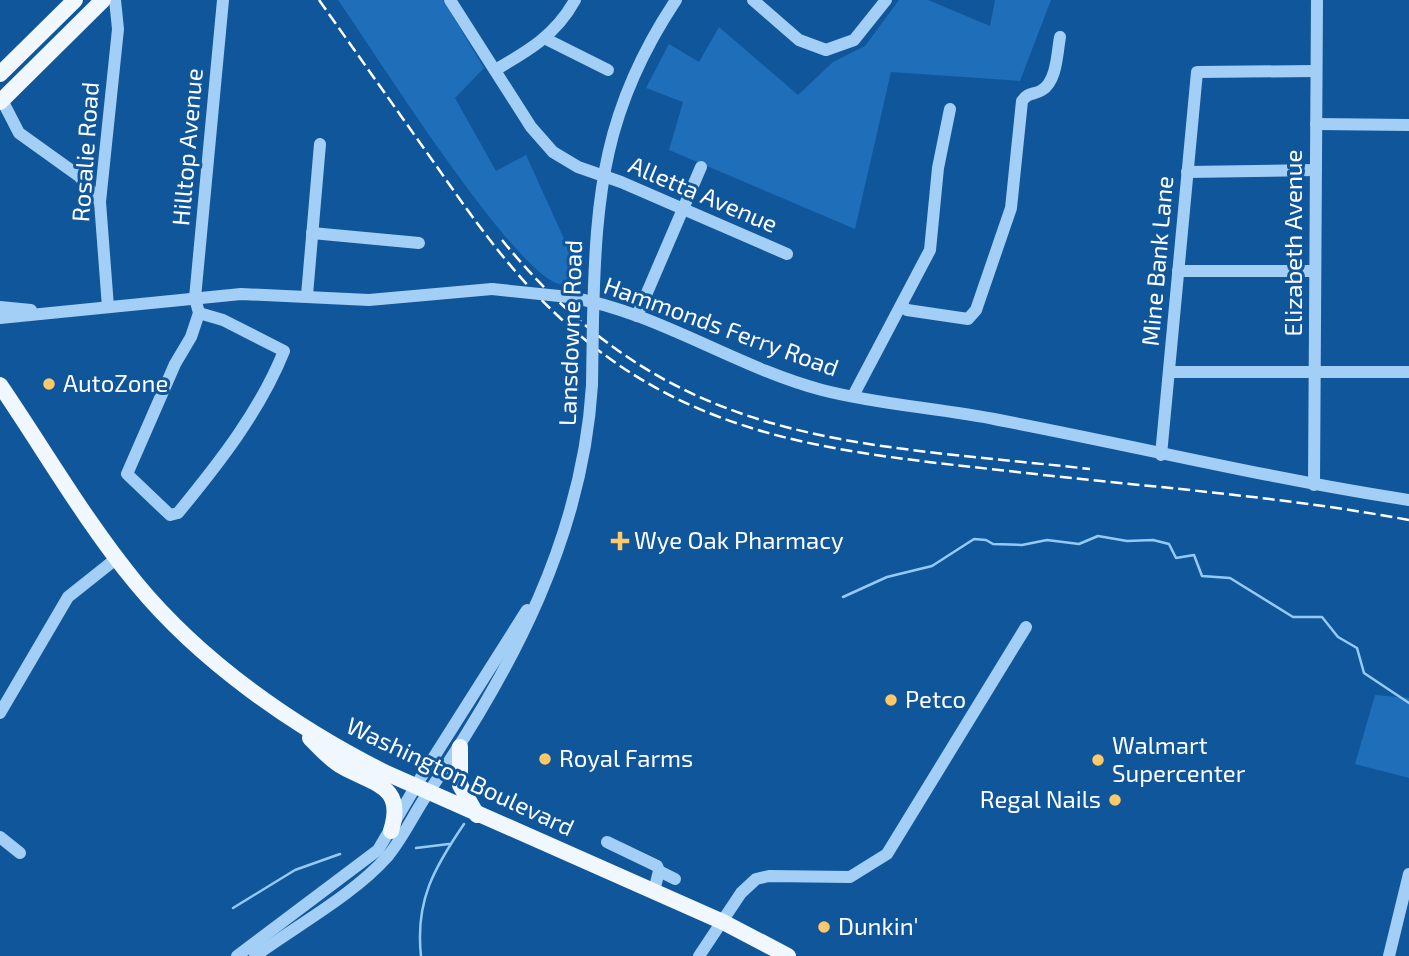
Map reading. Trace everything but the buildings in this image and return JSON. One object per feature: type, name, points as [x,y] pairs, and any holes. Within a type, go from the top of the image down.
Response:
[{"type":"main road","points":[[0,74],[75,0]]},
{"type":"main road","points":[[1,101],[103,0]]},
{"type":"main road","name":"Washington Boulevard","points":[[0,385],[136,583],[180,629],[286,714],[348,754],[477,815],[723,922],[788,956]]},
{"type":"main road","points":[[286,714],[332,760],[388,791],[396,805],[391,831]]},
{"type":"main road","points":[[460,747],[460,785],[477,815]]},
{"type":"street","name":"Rosalie Road","points":[[108,307],[100,202],[118,29],[115,0]]},
{"type":"street","name":"Hilltop Avenue","points":[[195,298],[223,0]]},
{"type":"street","name":"Alletta Avenue","points":[[450,0],[542,142],[565,161],[787,254]]},
{"type":"street","points":[[495,70],[546,39],[563,21],[575,0]]},
{"type":"street","name":"Lansdowne Road","points":[[422,789],[460,747],[520,641],[565,532],[577,494],[588,433],[592,385],[593,301],[602,176],[615,121],[630,82],[676,0]]},
{"type":"street","points":[[756,1],[799,40],[826,50],[855,40],[886,0]]},
{"type":"street","name":"Elizabeth Avenue","points":[[1314,485],[1317,0]]},
{"type":"street","points":[[902,306],[907,310],[956,319],[968,318],[976,310],[1011,208],[1023,101],[1031,93],[1043,90],[1052,79],[1060,37]]},
{"type":"street","points":[[546,39],[608,70]]},
{"type":"street","name":"Mine Bank Lane","points":[[1161,455],[1197,72],[1316,71]]},
{"type":"street","points":[[1,101],[19,133],[79,177],[100,202]]},
{"type":"street","points":[[853,396],[930,250],[939,167],[950,109]]},
{"type":"street","points":[[1316,124],[1409,125]]},
{"type":"street","points":[[307,295],[320,144]]},
{"type":"street","points":[[637,316],[701,167]]},
{"type":"street","points":[[1187,172],[1316,170]]},
{"type":"street","points":[[312,233],[419,243]]},
{"type":"street","points":[[1178,271],[1315,271]]},
{"type":"street","name":"Hammonds Ferry Road","points":[[0,318],[241,294],[369,300],[492,289],[569,297],[593,301],[637,316],[766,372],[853,396],[997,419],[1161,455],[1314,485],[1409,500]]},
{"type":"street","points":[[195,298],[199,313],[191,337],[175,364],[127,474],[170,515],[178,513],[217,466],[273,378],[284,351],[223,320],[199,313]]},
{"type":"street","name":"Hammonds Ferry Road","points":[[0,307],[52,312]]},
{"type":"street","points":[[1169,372],[1409,372]]},
{"type":"street","points":[[0,713],[68,597],[117,558]]},
{"type":"street","name":"Lansdowne Road","points":[[422,789],[512,632],[540,593]]},
{"type":"street","points":[[699,956],[748,885],[756,879],[769,876],[837,879],[850,877],[887,854],[1027,627]]},
{"type":"street","points":[[237,956],[379,850],[422,789]]},
{"type":"street","points":[[255,956],[376,867],[388,855],[422,789]]},
{"type":"street","points":[[0,837],[20,853]]},
{"type":"street","points":[[607,842],[652,862],[659,872],[675,879]]},
{"type":"street","points":[[654,891],[659,872]]},
{"type":"street","points":[[1389,956],[1409,874]]},
{"type":"shaded area","points":[[338,0],[443,0],[484,68],[455,98],[496,171],[526,155],[580,274],[575,284],[559,284],[537,270],[510,241],[444,156]]},
{"type":"shaded area","points":[[899,0],[928,0],[990,26],[995,0],[1051,0],[1020,81],[891,72],[855,229],[669,150],[683,102],[646,88],[669,44],[699,62],[719,27],[798,95],[833,62],[865,46]]},
{"type":"shaded area","points":[[1375,695],[1409,698],[1409,778],[1355,764]]},
{"type":"waterway","points":[[843,597],[887,577],[932,566],[974,539],[993,544],[1022,545],[1047,540],[1079,544],[1098,536],[1127,541],[1153,540],[1169,544],[1176,558],[1194,555],[1202,576],[1230,578],[1293,617],[1322,617],[1338,637],[1357,648],[1364,673],[1409,703]]},
{"type":"waterway","points":[[421,956],[421,918],[429,886],[444,855],[464,824]]},
{"type":"waterway","points":[[416,848],[449,844]]},
{"type":"waterway","points":[[233,908],[295,870],[340,854]]},
{"type":"railway","points":[[319,0],[463,204],[523,280],[557,315],[608,358],[661,391],[716,416],[772,434],[830,447],[953,465],[1263,498],[1409,520]]},
{"type":"railway","points":[[502,240],[566,308],[631,359],[698,396],[768,422],[841,439],[919,451],[1090,469]]},
{"type":"place","name":"AutoZone","points":[[49,384]]},
{"type":"place","name":"Wye Oak Pharmacy","points":[[620,541]]},
{"type":"place","name":"Petco","points":[[891,700]]},
{"type":"place","name":"Royal Farms","points":[[545,759]]},
{"type":"place","name":"Walmart Supercenter","points":[[1098,760]]},
{"type":"place","name":"Regal Nails","points":[[1115,800]]},
{"type":"place","name":"Dunkin'","points":[[824,927]]}]
